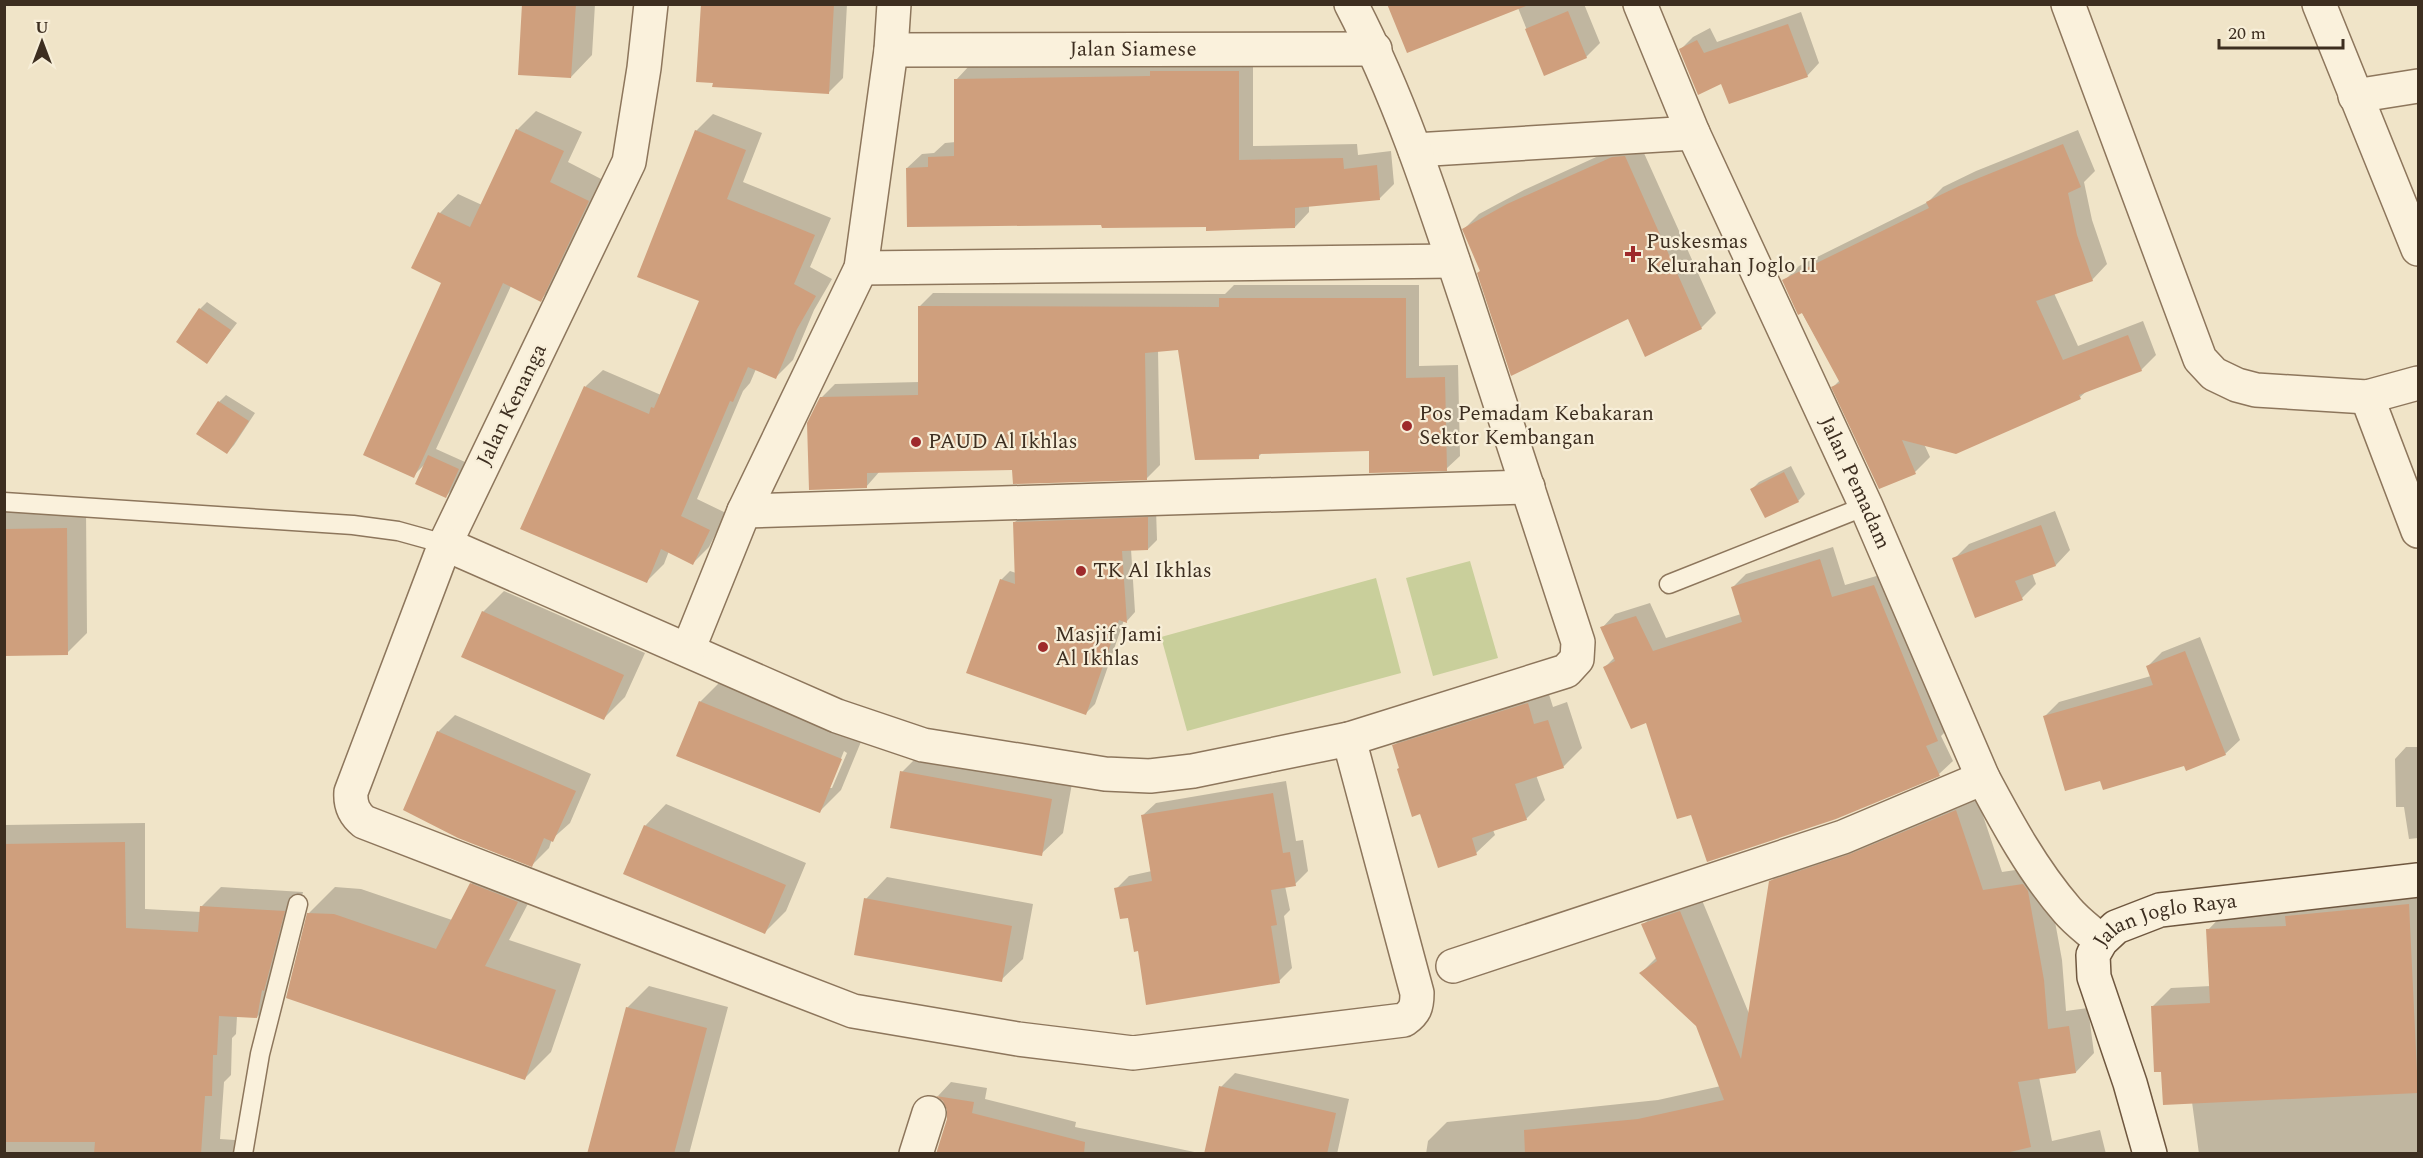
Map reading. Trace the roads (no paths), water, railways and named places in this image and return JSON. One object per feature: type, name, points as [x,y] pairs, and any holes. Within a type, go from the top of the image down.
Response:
[{"type":"street","name":"Jalan Kenanga","points":[[651,4],[644,68],[629,162],[445,544],[351,792],[350,800],[353,809],[364,822],[853,1011],[1018,1039],[1132,1053],[1404,1020],[1412,1014],[1417,1006],[1417,993],[1349,739]]},
{"type":"street","points":[[688,650],[744,511],[861,268],[891,50],[894,4]]},
{"type":"street","points":[[445,544],[837,716],[923,745],[1105,774],[1150,776],[1192,771],[1349,739],[1566,671],[1577,659],[1578,642],[1453,261],[1414,150],[1375,49],[1351,4]]},
{"type":"street","name":"Jalan Pemadam","points":[[1640,4],[1693,133],[1866,506],[1983,778],[2005,820],[2067,910],[2101,941]]},
{"type":"street","points":[[2068,4],[2200,359],[2214,374],[2237,385],[2256,390],[2367,397],[2418,383]]},
{"type":"street","points":[[2319,4],[2418,249]]},
{"type":"street","name":"Jalan Siamese","points":[[891,50],[1375,49]]},
{"type":"street","points":[[2355,96],[2418,86]]},
{"type":"street","points":[[1414,150],[1693,133]]},
{"type":"street","points":[[861,268],[1453,261]]},
{"type":"street","points":[[2367,397],[2418,531]]},
{"type":"street","points":[[744,511],[1528,488]]},
{"type":"street","points":[[1453,966],[1843,837],[1983,778]]},
{"type":"street","name":"Jalan Joglo Raya","points":[[2150,1154],[2130,1083],[2094,977],[2093,955],[2101,941],[2116,927],[2160,910],[2418,880]]},
{"type":"street","points":[[916,1154],[928,1113]]},
{"type":"lane","points":[[4,502],[353,525],[398,531],[445,544]]},
{"type":"lane","points":[[1669,584],[1866,506]]},
{"type":"lane","points":[[243,1154],[260,1054],[298,904]]},
{"type":"place","name":"Puskesmas Kelurahan Joglo II","points":[[1633,254]]},
{"type":"place","name":"Pos Pemadam Kebakaran Sektor Kembangan","points":[[1407,426]]},
{"type":"place","name":"PAUD Al Ikhlas","points":[[916,442]]},
{"type":"place","name":"TK Al Ikhlas","points":[[1081,571]]},
{"type":"place","name":"Masjif Jami Al Ikhlas","points":[[1043,647]]}]
